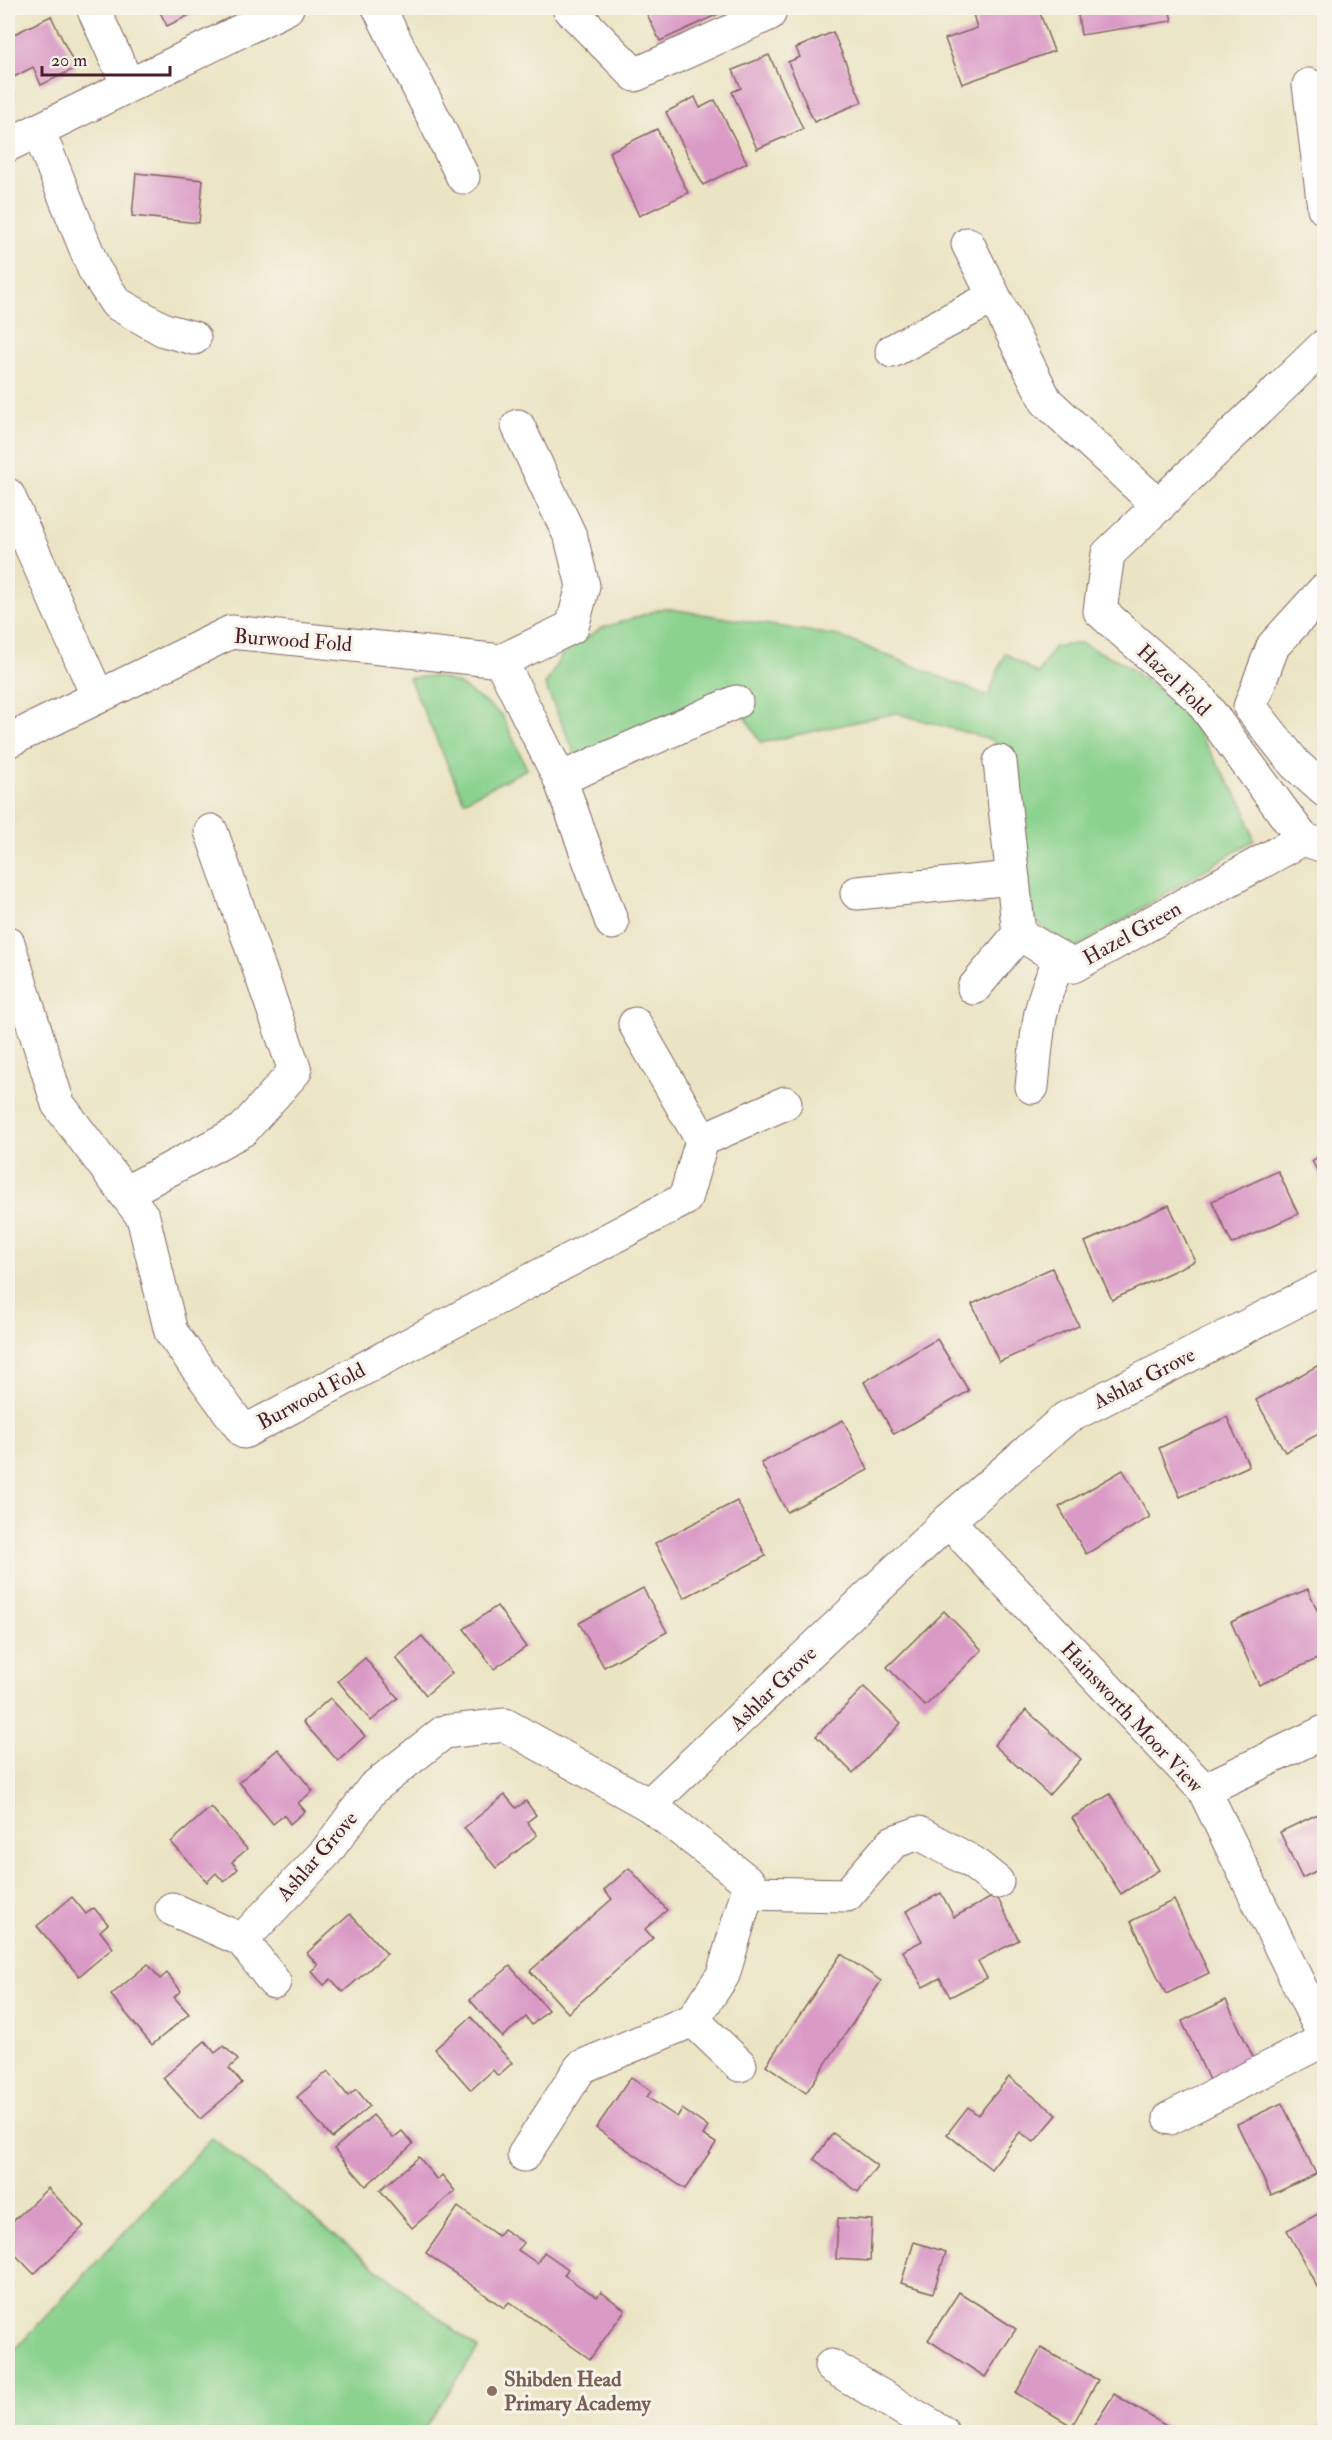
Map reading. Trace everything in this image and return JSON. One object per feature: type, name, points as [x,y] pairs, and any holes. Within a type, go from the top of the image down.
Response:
[{"type":"street","points":[[93,8],[128,85]]},
{"type":"street","points":[[8,145],[286,8]]},
{"type":"street","points":[[379,8],[463,177]]},
{"type":"street","points":[[569,8],[635,75],[769,14]]},
{"type":"street","points":[[1309,85],[1324,208]]},
{"type":"street","points":[[38,130],[94,269],[116,303],[164,330],[194,338]]},
{"type":"street","points":[[968,244],[1046,401],[1159,506]]},
{"type":"street","points":[[892,351],[993,297]]},
{"type":"street","name":"Hazel Fold","points":[[1314,843],[1199,698],[1100,611],[1108,554],[1324,346]]},
{"type":"street","points":[[518,426],[572,538],[583,586],[572,627],[501,661],[560,779],[612,923]]},
{"type":"street","points":[[8,495],[98,698]]},
{"type":"street","points":[[1324,590],[1273,646],[1250,707],[1295,764],[1324,790]]},
{"type":"street","name":"Burwood Fold","points":[[8,741],[231,632],[501,661]]},
{"type":"street","points":[[560,779],[736,702]]},
{"type":"street","points":[[974,988],[1019,934],[1000,762]]},
{"type":"street","points":[[125,1192],[243,1130],[295,1071],[211,831]]},
{"type":"street","name":"Hazel Green","points":[[1019,934],[1073,966],[1314,843]]},
{"type":"street","points":[[857,893],[1013,878]]},
{"type":"street","name":"Burwood Fold","points":[[8,943],[58,1104],[143,1217],[171,1332],[244,1432],[685,1199],[702,1140]]},
{"type":"street","points":[[1032,1087],[1039,1013],[1048,983],[1062,959]]},
{"type":"street","points":[[635,1024],[702,1140],[785,1103]]},
{"type":"street","name":"Ashlar Grove","points":[[242,1940],[326,1852],[373,1788],[444,1732],[505,1725],[649,1805],[948,1521],[1066,1418],[1324,1287]]},
{"type":"street","name":"Hainsworth Moor View","points":[[948,1521],[1204,1790],[1324,2038]]},
{"type":"street","points":[[1204,1790],[1324,1732]]},
{"type":"street","points":[[524,2155],[581,2067],[693,2020],[723,1975],[749,1893],[750,1883],[649,1805]]},
{"type":"street","points":[[749,1893],[847,1895],[893,1842],[919,1833],[972,1862],[997,1882]]},
{"type":"street","points":[[172,1909],[242,1940],[274,1982]]},
{"type":"street","points":[[693,2020],[740,2065]]},
{"type":"street","points":[[1170,2118],[1324,2038]]},
{"type":"street","points":[[831,2366],[942,2433]]},
{"type":"green space","points":[[664,608],[839,636],[988,696],[1005,653],[1038,674],[1054,647],[1081,643],[1121,662],[1183,708],[1244,807],[1254,840],[1072,951],[1016,905],[1000,762],[993,740],[896,713],[761,743],[736,703],[582,769],[545,685],[563,653],[602,628]]},
{"type":"green space","points":[[435,676],[459,684],[502,715],[527,769],[464,801],[409,678]]},
{"type":"green space","points":[[212,2138],[478,2349],[422,2432],[8,2432],[8,2357]]},
{"type":"building","points":[[158,8],[199,8],[200,10],[167,26]]},
{"type":"building","points":[[644,8],[723,8],[725,11],[660,41]]},
{"type":"building","points":[[990,8],[1038,8],[1054,51],[962,84],[945,39],[977,28],[973,14]]},
{"type":"building","points":[[1077,8],[1169,8],[1172,21],[1081,35]]},
{"type":"building","points":[[51,16],[76,68],[41,85],[33,67],[8,80],[8,37]]},
{"type":"building","points":[[833,32],[862,102],[814,122],[788,62],[800,57],[796,48]]},
{"type":"building","points":[[769,55],[803,129],[757,149],[732,92],[741,88],[733,70]]},
{"type":"building","points":[[8,82],[15,96],[8,100]]},
{"type":"building","points":[[695,97],[700,108],[715,100],[747,163],[703,185],[666,112]]},
{"type":"building","points":[[657,129],[688,193],[639,216],[609,152]]},
{"type":"building","points":[[136,173],[203,180],[199,223],[132,216]]},
{"type":"building","points":[[1321,963],[1324,963],[1324,992],[1323,992]]},
{"type":"building","points":[[1324,1153],[1324,1184],[1312,1161]]},
{"type":"building","points":[[1278,1171],[1298,1214],[1232,1244],[1212,1201]]},
{"type":"building","points":[[1169,1205],[1195,1261],[1112,1300],[1085,1242]]},
{"type":"building","points":[[1052,1268],[1079,1326],[999,1362],[972,1304]]},
{"type":"building","points":[[937,1339],[969,1391],[894,1434],[864,1382]]},
{"type":"building","points":[[1324,1362],[1324,1431],[1285,1452],[1256,1400]]},
{"type":"building","points":[[1227,1417],[1249,1466],[1180,1497],[1159,1448]]},
{"type":"building","points":[[843,1420],[868,1470],[787,1512],[761,1463]]},
{"type":"building","points":[[1123,1470],[1150,1517],[1086,1554],[1059,1507]]},
{"type":"building","points":[[737,1501],[766,1556],[684,1598],[655,1543]]},
{"type":"building","points":[[643,1588],[667,1632],[604,1667],[579,1623]]},
{"type":"building","points":[[1308,1589],[1324,1626],[1324,1656],[1259,1685],[1231,1622]]},
{"type":"building","points":[[497,1606],[526,1647],[494,1669],[464,1629]]},
{"type":"building","points":[[944,1611],[982,1650],[925,1706],[887,1667]]},
{"type":"building","points":[[422,1636],[452,1673],[426,1695],[396,1658]]},
{"type":"building","points":[[365,1658],[398,1698],[371,1721],[338,1681]]},
{"type":"building","points":[[864,1687],[901,1723],[853,1773],[816,1736]]},
{"type":"building","points":[[330,1698],[365,1736],[338,1761],[303,1722]]},
{"type":"building","points":[[1026,1710],[1081,1759],[1049,1795],[994,1745]]},
{"type":"building","points":[[278,1749],[313,1791],[298,1803],[305,1811],[290,1824],[284,1815],[273,1824],[239,1782]]},
{"type":"building","points":[[1110,1794],[1159,1870],[1121,1894],[1072,1818]]},
{"type":"building","points":[[505,1795],[516,1808],[526,1801],[536,1815],[527,1822],[537,1835],[496,1868],[464,1828]]},
{"type":"building","points":[[211,1807],[247,1849],[232,1862],[238,1869],[224,1882],[216,1873],[207,1882],[171,1842]]},
{"type":"building","points":[[1324,1811],[1324,1867],[1302,1878],[1280,1832]]},
{"type":"building","points":[[629,1868],[667,1910],[645,1929],[653,1938],[568,2013],[530,1971],[612,1899],[604,1890]]},
{"type":"building","points":[[941,1893],[954,1917],[996,1895],[1019,1940],[978,1961],[987,1978],[950,1997],[940,1978],[923,1987],[903,1951],[922,1941],[906,1911]]},
{"type":"building","points":[[72,1897],[86,1914],[94,1908],[108,1924],[100,1931],[113,1948],[79,1976],[37,1926]]},
{"type":"building","points":[[1174,1900],[1209,1973],[1166,1994],[1131,1921]]},
{"type":"building","points":[[350,1914],[387,1954],[343,1992],[331,1979],[324,1985],[311,1971],[318,1965],[307,1953]]},
{"type":"building","points":[[841,1954],[881,1981],[806,2093],[766,2065]]},
{"type":"building","points":[[148,1964],[160,1979],[167,1973],[181,1991],[174,1997],[189,2014],[152,2045],[111,1995]]},
{"type":"building","points":[[510,1966],[548,2010],[532,2025],[526,2017],[502,2037],[470,2000]]},
{"type":"building","points":[[1226,2000],[1259,2070],[1214,2091],[1182,2021]]},
{"type":"building","points":[[471,2017],[512,2063],[498,2076],[493,2070],[471,2090],[435,2049]]},
{"type":"building","points":[[205,2041],[215,2053],[224,2046],[238,2060],[229,2068],[242,2083],[200,2119],[163,2078]]},
{"type":"building","points":[[328,2071],[348,2096],[356,2089],[370,2106],[332,2138],[297,2097]]},
{"type":"building","points":[[631,2077],[651,2091],[647,2097],[677,2117],[682,2109],[708,2127],[703,2135],[716,2143],[685,2189],[596,2128]]},
{"type":"building","points":[[1009,2077],[1057,2115],[1034,2142],[1020,2132],[991,2169],[947,2134],[968,2107],[978,2115]]},
{"type":"building","points":[[1282,2103],[1316,2174],[1271,2195],[1237,2124]]},
{"type":"building","points":[[373,2115],[393,2138],[402,2131],[413,2144],[366,2186],[334,2149]]},
{"type":"building","points":[[833,2133],[877,2166],[858,2192],[814,2159]]},
{"type":"building","points":[[419,2157],[437,2180],[442,2175],[455,2191],[412,2228],[380,2190]]},
{"type":"building","points":[[48,2188],[84,2226],[34,2274],[8,2247],[8,2226]]},
{"type":"building","points":[[458,2207],[498,2236],[503,2229],[524,2243],[518,2250],[537,2263],[544,2252],[568,2269],[564,2275],[597,2297],[601,2292],[625,2310],[590,2359],[509,2302],[504,2308],[426,2253]]},
{"type":"building","points":[[1324,2211],[1324,2300],[1287,2230]]},
{"type":"building","points":[[838,2218],[872,2220],[870,2261],[836,2259]]},
{"type":"building","points":[[914,2242],[946,2252],[933,2293],[901,2283]]},
{"type":"building","points":[[959,2292],[1016,2329],[985,2377],[928,2340]]},
{"type":"building","points":[[1041,2348],[1098,2380],[1072,2426],[1016,2393]]},
{"type":"building","points":[[1114,2394],[1176,2432],[1090,2432]]},
{"type":"building","points":[[1324,2419],[1324,2432],[1314,2432]]},
{"type":"place","name":"Shibden Head Primary Academy","points":[[492,2391]]}]
